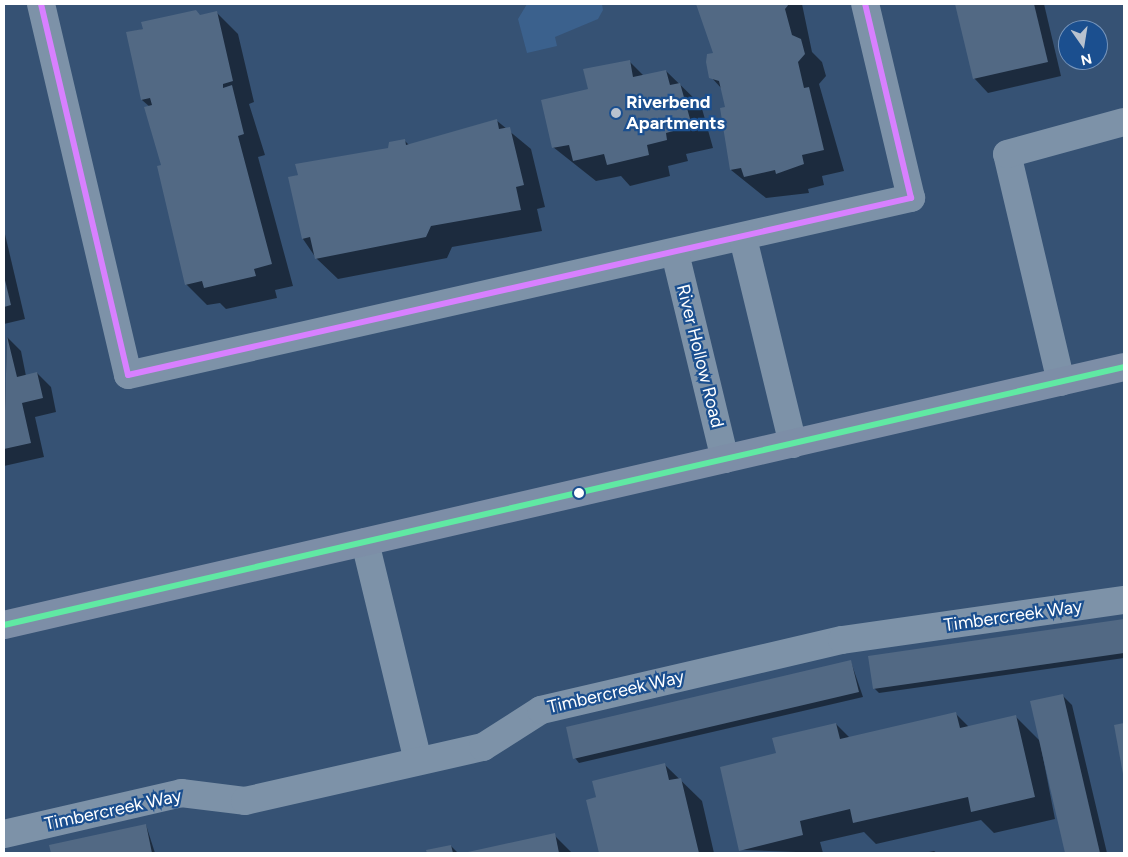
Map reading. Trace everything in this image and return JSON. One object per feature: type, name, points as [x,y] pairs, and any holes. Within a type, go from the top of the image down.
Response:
[{"type":"main road","points":[[4,625],[1124,367]]},
{"type":"street","points":[[42,4],[128,375],[743,238],[911,198],[865,4]]},
{"type":"street","points":[[1060,382],[1007,154],[1124,122]]},
{"type":"street","points":[[743,238],[793,444]]},
{"type":"street","name":"River Hollow Road","points":[[675,253],[725,459]]},
{"type":"street","points":[[365,542],[418,761]]},
{"type":"street","name":"Timbercreek Way","points":[[4,834],[181,793],[246,801],[483,746],[541,710],[842,640],[1124,600]]},
{"type":"water","points":[[527,4],[602,4],[603,10],[598,19],[555,37],[557,46],[527,53],[518,19]]},
{"type":"building","points":[[696,4],[789,4],[785,9],[792,35],[801,39],[805,54],[798,62],[804,88],[809,87],[824,150],[802,155],[804,164],[776,174],[775,170],[744,177],[741,168],[730,170],[720,108],[725,107],[719,81],[709,78],[706,62],[707,54],[713,53]]},
{"type":"building","points":[[955,4],[1034,4],[1048,62],[973,79]]},
{"type":"building","points":[[196,10],[200,15],[217,11],[233,81],[223,84],[223,88],[232,85],[244,134],[238,136],[272,264],[254,269],[256,276],[204,288],[202,281],[185,285],[157,166],[161,165],[144,107],[152,105],[150,98],[141,100],[126,32],[143,29],[141,22]]},
{"type":"building","name":"Riverbend Apartments","points":[[630,60],[633,77],[666,70],[670,85],[680,83],[692,126],[666,133],[667,140],[647,145],[649,155],[607,165],[604,154],[573,161],[569,145],[552,148],[541,100],[588,89],[583,69]]},
{"type":"building","points":[[497,119],[499,129],[510,127],[524,185],[516,187],[521,210],[431,226],[426,237],[315,259],[310,237],[302,239],[288,177],[298,175],[295,164],[388,148],[389,142],[405,139],[406,145]]},
{"type":"building","points":[[4,276],[11,305],[4,307]]},
{"type":"building","points":[[7,336],[17,377],[37,372],[43,398],[22,403],[31,443],[4,449]]},
{"type":"building","points":[[1124,619],[1124,653],[873,689],[868,656]]},
{"type":"building","points":[[851,660],[859,692],[573,759],[566,727]]},
{"type":"building","points":[[1063,694],[1100,853],[1065,853],[1030,701]]},
{"type":"building","points":[[956,712],[960,728],[1016,715],[1035,797],[971,812],[968,797],[853,823],[850,809],[800,821],[803,835],[739,851],[720,767],[776,753],[772,738],[836,723],[840,739]]},
{"type":"building","points":[[1124,723],[1124,774],[1123,774],[1114,725]]},
{"type":"building","points":[[665,763],[669,780],[681,778],[699,853],[599,853],[586,800],[596,797],[592,781]]},
{"type":"building","points":[[146,824],[152,853],[51,853],[49,845]]},
{"type":"building","points":[[555,833],[559,853],[468,852]]},
{"type":"building","points":[[451,845],[453,853],[427,853],[426,850]]},
{"type":"transit line","points":[[41,4],[128,375],[911,198],[865,4]]},
{"type":"transit line","points":[[4,625],[1124,367]]},
{"type":"place","name":"Riverbend Apartments","points":[[616,113]]}]
